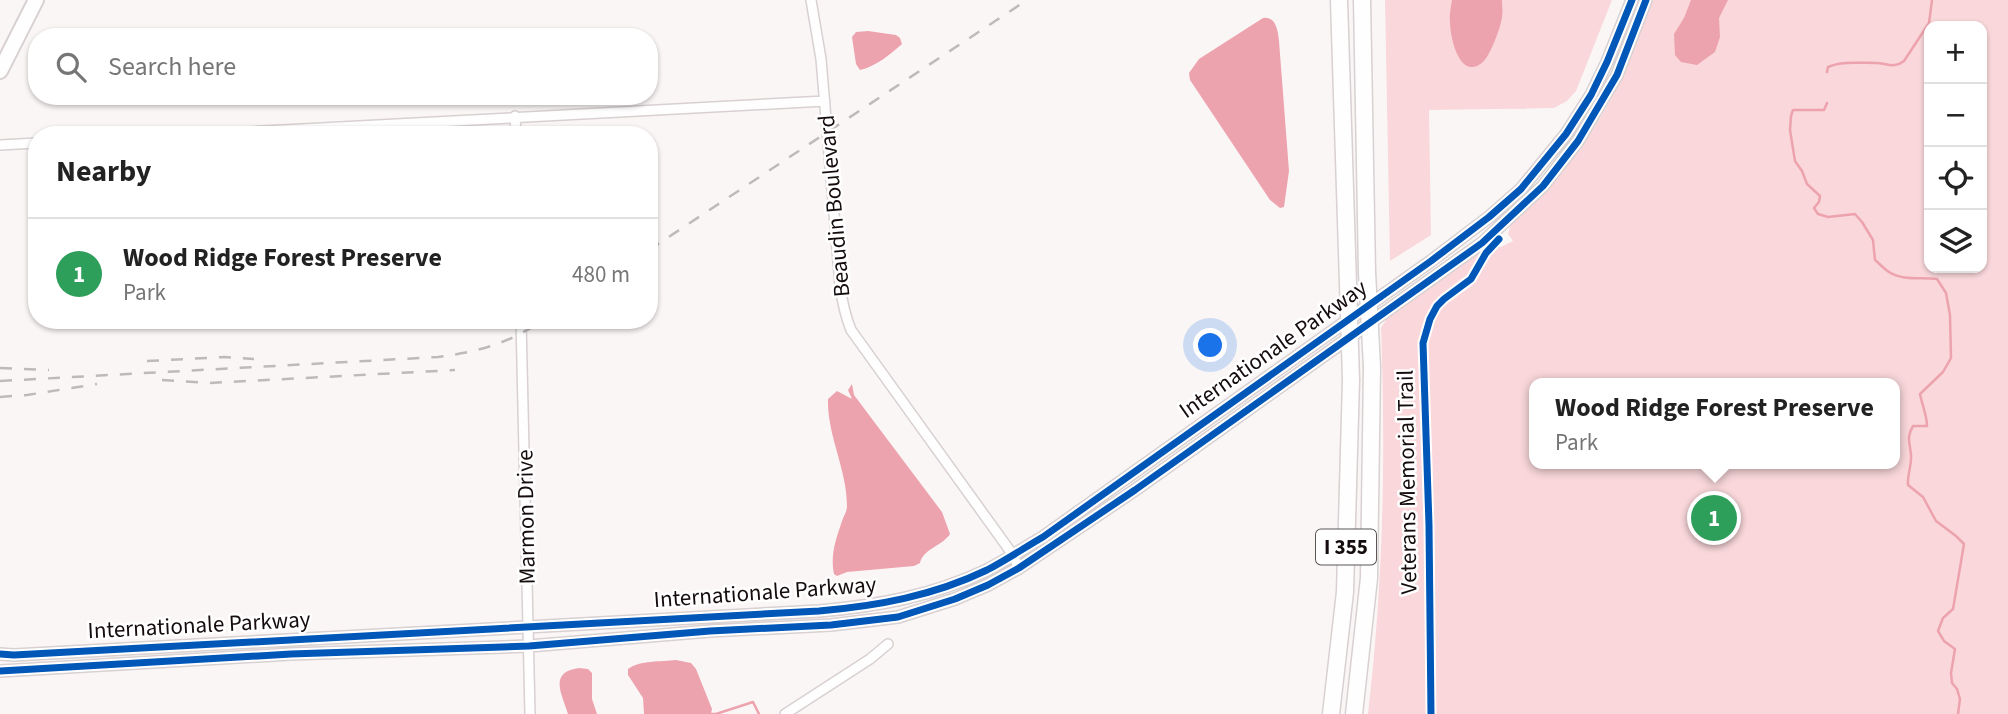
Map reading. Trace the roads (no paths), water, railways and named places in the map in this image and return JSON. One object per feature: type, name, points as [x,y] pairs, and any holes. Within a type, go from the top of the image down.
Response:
[{"type":"highway","name":"I 355","points":[[1331,714],[1345,592],[1351,380],[1339,0]]},
{"type":"highway","name":"I 355","points":[[1354,714],[1369,578],[1372,367],[1367,272],[1362,0]]},
{"type":"main road","points":[[0,71],[36,0]]},
{"type":"street","name":"Beaudin Boulevard","points":[[811,0],[821,59],[842,304],[851,330],[1013,555],[1019,568]]},
{"type":"street","name":"Internationale Parkway","points":[[0,654],[865,607],[954,584],[987,569],[1043,537],[1431,261],[1501,207],[1539,168],[1582,110],[1607,62],[1632,0]]},
{"type":"street","name":"Internationale Parkway","points":[[0,671],[291,654],[529,646],[710,631],[831,625],[898,617],[955,599],[1019,568],[1482,243],[1543,186],[1584,132],[1617,75],[1646,0]]},
{"type":"street","points":[[344,126],[825,102]]},
{"type":"street","points":[[515,116],[516,126]]},
{"type":"street","points":[[0,145],[28,143]]},
{"type":"street","name":"Marmon Drive","points":[[521,329],[530,714]]},
{"type":"street","points":[[785,714],[870,659],[888,644]]},
{"type":"waterway","points":[[1827,72],[1828,67],[1839,64],[1894,65],[1904,61],[1929,23],[1932,0]]},
{"type":"waterway","points":[[1827,103],[1824,110],[1793,110],[1791,116],[1790,130],[1795,161],[1807,184],[1820,196],[1814,208],[1818,214],[1828,217],[1855,214],[1873,240],[1875,260],[1885,269],[1900,277],[1937,279],[1946,293],[1950,315],[1951,358],[1943,372],[1920,394],[1927,426],[1913,426],[1910,434],[1908,485],[1923,497],[1936,521],[1964,544],[1953,609],[1943,618],[1938,631],[1944,641],[1955,649],[1951,673],[1952,683],[1960,699],[1958,714]]},
{"type":"waterway","points":[[711,714],[753,702],[759,714]]},
{"type":"railway","points":[[658,244],[1027,0]]},
{"type":"railway","points":[[0,381],[438,357],[493,345],[528,329]]},
{"type":"railway","points":[[147,361],[225,357],[254,359]]},
{"type":"railway","points":[[0,368],[49,370]]},
{"type":"railway","points":[[162,380],[210,383],[455,370]]},
{"type":"railway","points":[[0,397],[97,384]]},
{"type":"place","name":"Wood Ridge Forest Preserve","points":[[1714,518]]}]
